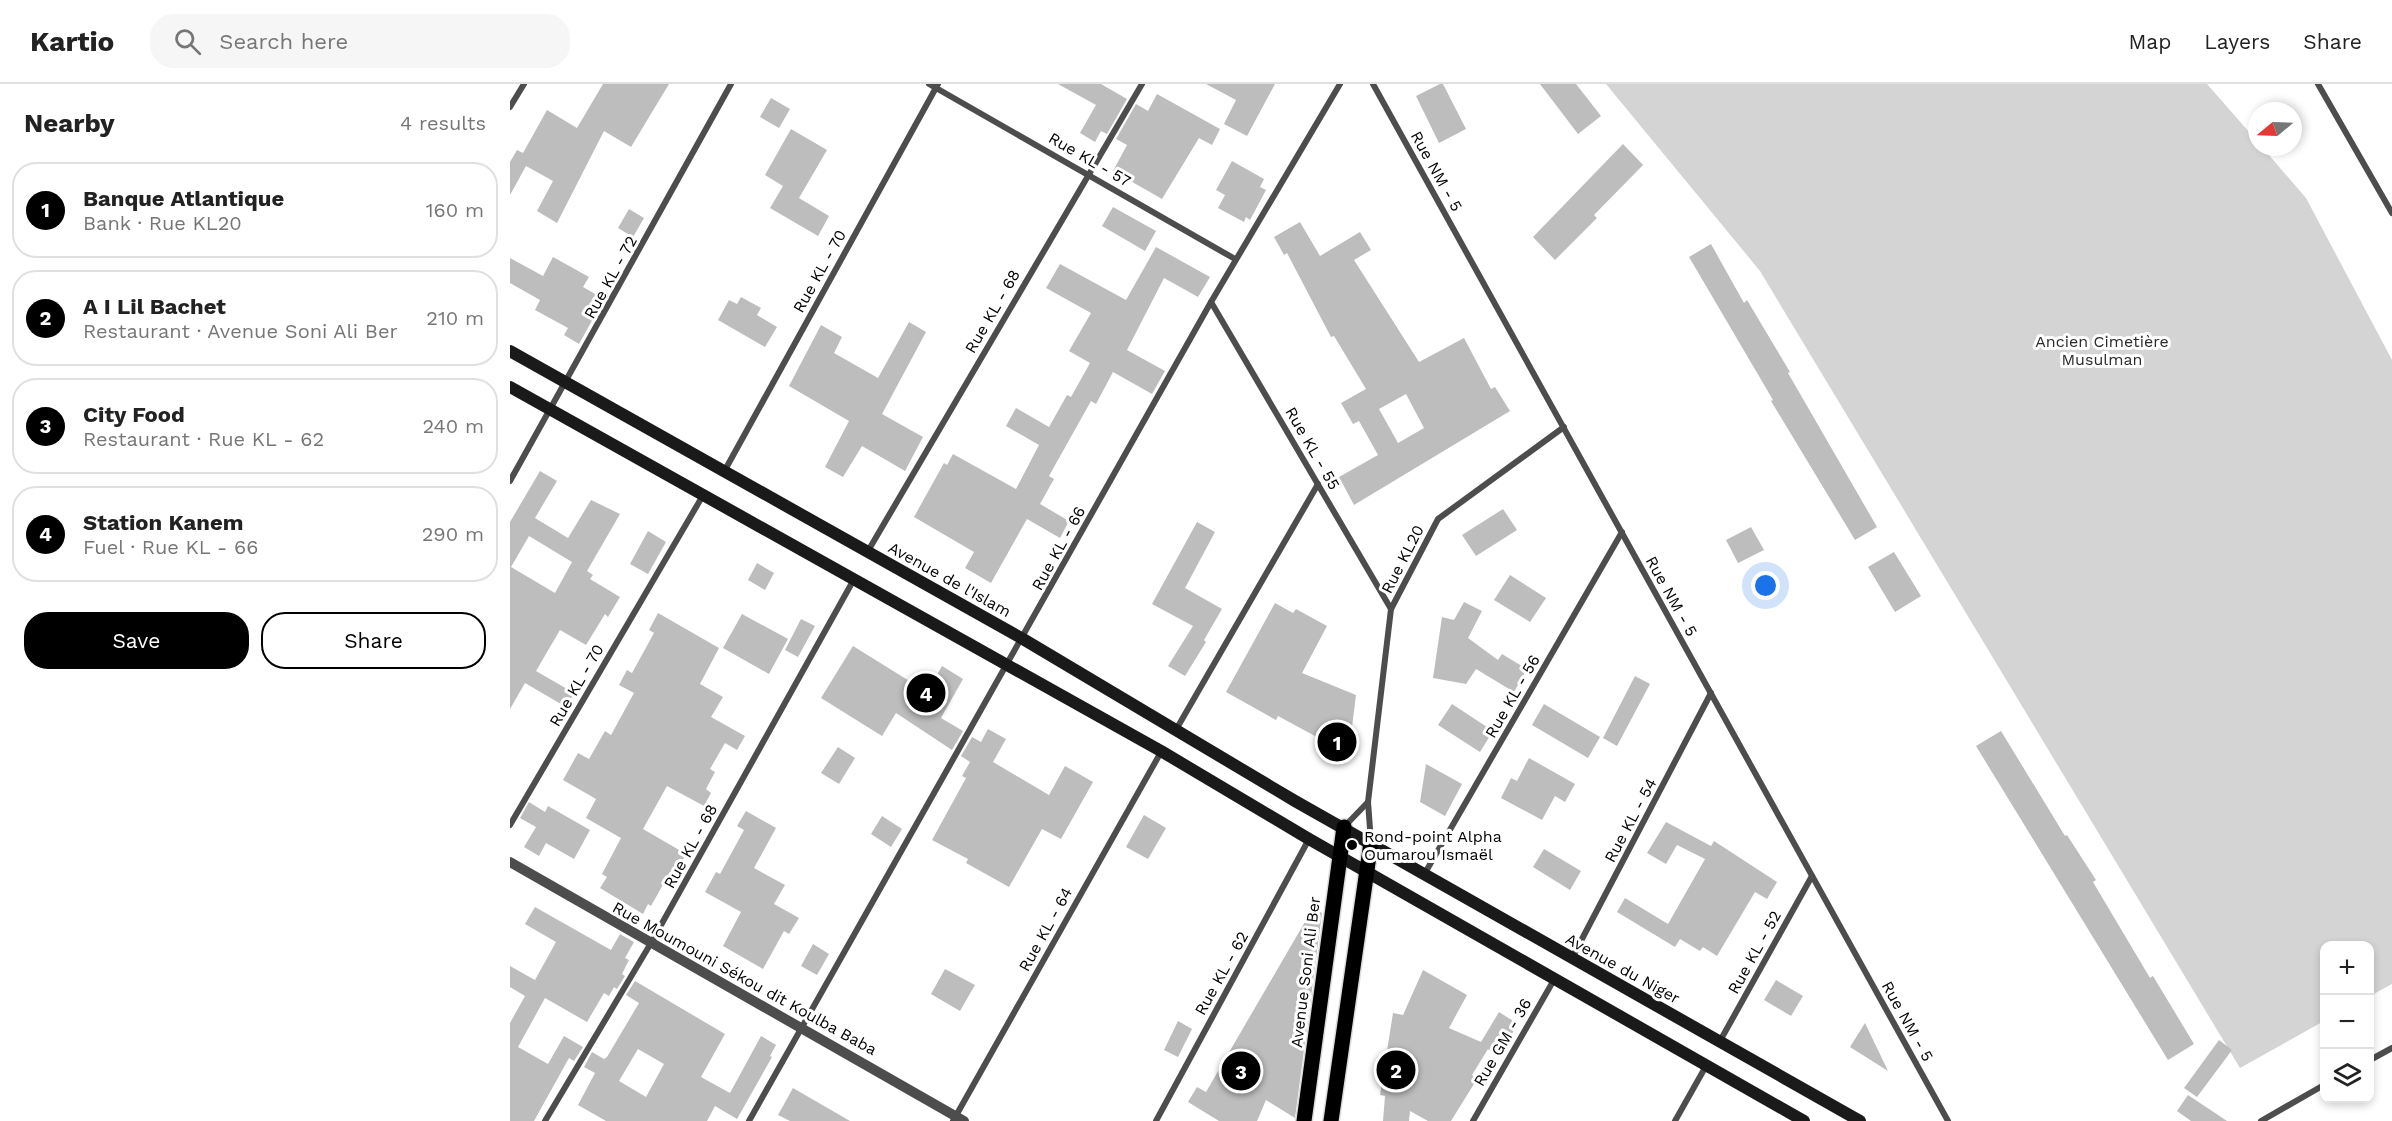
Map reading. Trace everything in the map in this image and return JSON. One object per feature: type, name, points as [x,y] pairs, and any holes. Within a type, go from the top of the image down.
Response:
[{"type":"main road","name":"Avenue de l'Islam","points":[[510,351],[1023,639],[1371,842]]},
{"type":"main road","points":[[510,387],[702,497],[1161,751],[1309,839],[1555,977],[1804,1121]]},
{"type":"main road","name":"Avenue Soni Ali Ber","points":[[1304,1121],[1338,855],[1344,827]]},
{"type":"main road","points":[[1331,1121],[1365,871],[1371,842]]},
{"type":"main road","name":"Avenue du Niger","points":[[1371,842],[1860,1121]]},
{"type":"street","points":[[510,107],[524,84]]},
{"type":"street","name":"Rue KL - 72","points":[[510,481],[567,383],[731,84]]},
{"type":"street","name":"Rue KL - 68","points":[[867,552],[1142,84]]},
{"type":"street","name":"Rue KL - 66","points":[[749,1121],[1023,639],[1211,302],[1340,84]]},
{"type":"street","name":"Rue NM - 5","points":[[1373,84],[1948,1121]]},
{"type":"street","points":[[2318,84],[2392,213]]},
{"type":"street","name":"Rue KL - 57","points":[[934,85],[1236,259]]},
{"type":"street","name":"Rue KL - 70","points":[[725,470],[934,85]]},
{"type":"street","name":"Rue KL - 55","points":[[1211,302],[1391,609]]},
{"type":"street","name":"Rue KL20","points":[[1371,842],[1368,801],[1391,609],[1438,519],[1564,428]]},
{"type":"street","points":[[1177,728],[1318,484]]},
{"type":"street","name":"Rue KL - 70","points":[[510,825],[702,497]]},
{"type":"street","name":"Rue KL - 56","points":[[1425,873],[1622,532]]},
{"type":"street","name":"Rue KL - 68","points":[[546,1121],[651,943],[853,581]]},
{"type":"street","name":"Rue KL - 54","points":[[1572,958],[1711,693]]},
{"type":"street","name":"Rue KL - 64","points":[[958,1119],[1161,751]]},
{"type":"street","points":[[1344,827],[1368,801]]},
{"type":"street","name":"Rue KL - 62","points":[[1156,1121],[1309,839]]},
{"type":"street","name":"Rue Moumouni Sékou dit Koulba Baba","points":[[510,862],[803,1027],[958,1119]]},
{"type":"street","name":"Rue KL - 52","points":[[1720,1041],[1812,876]]},
{"type":"street","name":"Rue GM - 36","points":[[1473,1121],[1555,977]]},
{"type":"street","points":[[2374,1058],[2392,1048]]},
{"type":"street","points":[[1675,1121],[1706,1066]]},
{"type":"street","points":[[2261,1121],[2320,1088]]},
{"type":"green space","name":"Ancien Cimetière Musulman","points":[[1606,84],[2207,84],[2248,131],[2248,156],[2270,156],[2306,198],[2392,360],[2392,984],[2374,994],[2374,941],[2320,941],[2320,1023],[2240,1068],[1760,271]]},
{"type":"building","points":[[603,84],[669,84],[631,147],[604,131],[557,223],[537,211],[553,181],[526,166],[510,195],[510,162],[517,150],[523,153],[547,110],[577,128]]},
{"type":"building","points":[[1058,84],[1101,84],[1127,99],[1107,134],[1101,131],[1095,142],[1080,133],[1096,105]]},
{"type":"building","points":[[1206,84],[1275,84],[1247,136],[1224,124],[1236,100]]},
{"type":"building","points":[[1443,84],[1466,129],[1439,143],[1416,96]]},
{"type":"building","points":[[1540,84],[1576,84],[1601,116],[1578,134]]},
{"type":"building","points":[[1157,94],[1220,129],[1212,145],[1199,138],[1162,199],[1113,171],[1127,145],[1116,139],[1136,104],[1148,111]]},
{"type":"building","points":[[771,98],[790,109],[779,128],[760,117]]},
{"type":"building","points":[[791,129],[827,150],[799,198],[829,216],[818,236],[770,208],[783,186],[765,175]]},
{"type":"building","points":[[1623,144],[1643,165],[1594,215],[1597,218],[1555,260],[1533,237]]},
{"type":"building","points":[[1232,161],[1264,179],[1260,187],[1266,190],[1250,220],[1246,217],[1244,222],[1218,208],[1225,195],[1216,190]]},
{"type":"building","points":[[1113,207],[1156,231],[1145,251],[1102,226]]},
{"type":"building","points":[[629,209],[644,218],[633,237],[618,228]]},
{"type":"building","points":[[1300,222],[1320,256],[1360,232],[1371,250],[1354,260],[1419,362],[1464,338],[1491,389],[1495,387],[1510,411],[1354,505],[1339,477],[1378,455],[1359,421],[1353,424],[1341,403],[1366,389],[1334,336],[1331,337],[1287,253],[1284,255],[1274,237]],"holes":[[[1406,394],[1424,428],[1398,443],[1379,409]]]},
{"type":"building","points":[[1711,244],[1744,303],[1747,300],[1790,372],[1788,373],[1877,527],[1855,540],[1771,401],[1773,400],[1689,257]]},
{"type":"building","points":[[1156,247],[1210,277],[1198,297],[1164,278],[1127,350],[1165,371],[1152,394],[1113,372],[1096,404],[1091,401],[1049,476],[1054,479],[1040,504],[1069,521],[1060,538],[1027,519],[991,583],[965,568],[974,552],[914,517],[944,463],[947,465],[953,454],[1016,489],[1039,445],[1006,426],[1016,408],[1049,427],[1067,395],[1071,397],[1090,363],[1069,351],[1091,313],[1046,288],[1060,264],[1126,300]]},
{"type":"building","points":[[553,257],[589,277],[583,287],[604,299],[579,344],[564,335],[568,328],[535,310],[540,300],[510,283],[510,258],[543,276]]},
{"type":"building","points":[[741,297],[761,308],[757,315],[777,327],[765,347],[718,320],[729,300],[737,304]]},
{"type":"building","points":[[909,322],[926,332],[882,414],[923,437],[905,471],[862,446],[843,477],[825,467],[849,421],[789,386],[821,325],[842,337],[834,353],[878,378]]},
{"type":"building","points":[[540,471],[557,481],[535,518],[568,538],[591,500],[620,514],[587,571],[593,575],[590,579],[620,597],[608,617],[605,614],[586,645],[560,630],[536,671],[574,693],[566,707],[525,683],[510,709],[510,522]],"holes":[[[529,536],[572,562],[555,593],[511,567]]]},
{"type":"building","points":[[1503,509],[1517,530],[1476,556],[1462,535]]},
{"type":"building","points":[[1197,522],[1215,532],[1185,588],[1222,609],[1204,640],[1206,642],[1185,676],[1168,666],[1193,626],[1152,604]]},
{"type":"building","points":[[1751,527],[1764,550],[1738,563],[1726,540]]},
{"type":"building","points":[[648,531],[666,542],[648,574],[630,564]]},
{"type":"building","points":[[1894,552],[1921,596],[1895,612],[1868,567]]},
{"type":"building","points":[[757,563],[774,573],[765,590],[748,580]]},
{"type":"building","points":[[1510,575],[1546,598],[1530,622],[1494,600]]},
{"type":"building","points":[[1464,602],[1482,611],[1468,638],[1498,660],[1502,654],[1527,669],[1514,692],[1476,669],[1466,684],[1433,678],[1442,617],[1454,620]]},
{"type":"building","points":[[1275,603],[1293,613],[1296,609],[1327,626],[1302,673],[1356,695],[1350,743],[1337,748],[1278,716],[1276,720],[1226,692]]},
{"type":"building","points":[[658,613],[719,648],[700,684],[723,697],[711,717],[745,736],[737,750],[725,743],[710,769],[715,772],[706,789],[711,793],[704,806],[667,786],[643,829],[686,854],[675,874],[670,872],[651,906],[648,904],[643,914],[600,888],[607,877],[602,874],[621,838],[586,818],[596,799],[563,780],[578,753],[589,759],[605,731],[611,735],[634,693],[619,685],[627,670],[632,673],[654,633],[649,630]]},
{"type":"building","points":[[742,614],[788,639],[769,674],[723,648]]},
{"type":"building","points":[[801,619],[815,626],[798,657],[785,650]]},
{"type":"building","points":[[853,646],[927,692],[942,666],[963,679],[941,718],[963,731],[952,750],[896,713],[882,736],[821,698]]},
{"type":"building","points":[[1635,676],[1650,684],[1617,746],[1603,738]]},
{"type":"building","points":[[1452,704],[1493,731],[1480,752],[1438,725]]},
{"type":"building","points":[[1544,704],[1600,737],[1588,758],[1532,725]]},
{"type":"building","points":[[988,729],[1006,739],[993,762],[1049,795],[1065,766],[1093,782],[1061,839],[1042,829],[1009,887],[966,863],[968,859],[932,840],[966,778],[962,776],[970,762],[961,756],[972,737],[981,742]]},
{"type":"building","points":[[2001,731],[2065,836],[2067,835],[2096,880],[2093,882],[2150,978],[2153,976],[2194,1044],[2168,1060],[1976,746]]},
{"type":"building","points":[[838,747],[855,758],[839,784],[821,773]]},
{"type":"building","points":[[1529,758],[1575,784],[1565,802],[1555,796],[1542,820],[1501,798],[1511,778],[1517,781]]},
{"type":"building","points":[[1426,764],[1462,784],[1445,816],[1420,802]]},
{"type":"building","points":[[529,802],[545,812],[548,806],[590,830],[574,859],[546,843],[539,856],[524,847],[536,827],[520,818]]},
{"type":"building","points":[[746,811],[776,828],[754,868],[785,885],[774,904],[799,918],[789,934],[784,931],[763,969],[723,946],[741,912],[705,892],[716,872],[720,874],[744,830],[737,826]]},
{"type":"building","points":[[1144,815],[1166,828],[1148,859],[1126,847]]},
{"type":"building","points":[[882,816],[902,829],[891,847],[871,834]]},
{"type":"building","points":[[1666,822],[1711,846],[1714,841],[1777,882],[1767,899],[1755,892],[1717,956],[1703,947],[1700,951],[1680,939],[1675,947],[1617,912],[1625,898],[1668,924],[1705,859],[1677,845],[1666,864],[1647,853]]},
{"type":"building","points":[[1544,849],[1581,871],[1570,890],[1533,867]]},
{"type":"building","points":[[535,907],[611,950],[620,934],[634,942],[625,958],[629,960],[622,974],[625,976],[617,989],[614,987],[609,996],[604,993],[587,1022],[545,998],[518,1047],[548,1064],[564,1036],[583,1047],[574,1061],[569,1058],[534,1121],[510,1121],[510,1023],[525,996],[510,987],[510,966],[535,980],[556,942],[525,924]]},
{"type":"building","points":[[1313,908],[1322,913],[1295,1118],[1266,1100],[1257,1121],[1219,1121],[1188,1102],[1197,1087],[1206,1092]]},
{"type":"building","points":[[813,944],[829,954],[817,975],[801,966]]},
{"type":"building","points":[[945,969],[975,985],[960,1011],[931,994]]},
{"type":"building","points":[[1423,970],[1467,995],[1449,1028],[1481,1042],[1499,1012],[1518,1024],[1498,1056],[1488,1049],[1472,1075],[1477,1079],[1451,1121],[1428,1121],[1410,1111],[1409,1121],[1383,1121],[1385,1096],[1380,1095],[1393,1013],[1403,1015]]},
{"type":"building","points":[[1776,980],[1803,996],[1791,1016],[1764,1000]]},
{"type":"building","points":[[635,981],[725,1034],[701,1077],[730,1093],[761,1036],[776,1045],[770,1056],[772,1057],[737,1119],[715,1106],[707,1121],[606,1121],[578,1105],[595,1073],[584,1067],[592,1052],[604,1059],[607,1057],[639,1003],[626,995]],"holes":[[[638,1049],[664,1064],[646,1097],[619,1081]]]},
{"type":"building","points":[[1178,1021],[1192,1029],[1178,1057],[1164,1050]]},
{"type":"building","points":[[1865,1023],[1888,1071],[1850,1047]]},
{"type":"building","points":[[2219,1040],[2232,1050],[2197,1097],[2184,1088]]},
{"type":"building","points":[[793,1088],[850,1121],[790,1121],[778,1115]]},
{"type":"building","points":[[2188,1095],[2227,1121],[2191,1121],[2177,1111]]},
{"type":"place","name":"Station Kanem","points":[[926,693]]},
{"type":"place","name":"Banque Atlantique","points":[[1337,742]]},
{"type":"place","name":"Rond-point Alpha Oumarou Ismaël","points":[[1352,845]]},
{"type":"place","name":"A I Lil Bachet","points":[[1396,1070]]},
{"type":"place","name":"City Food","points":[[1241,1071]]}]
